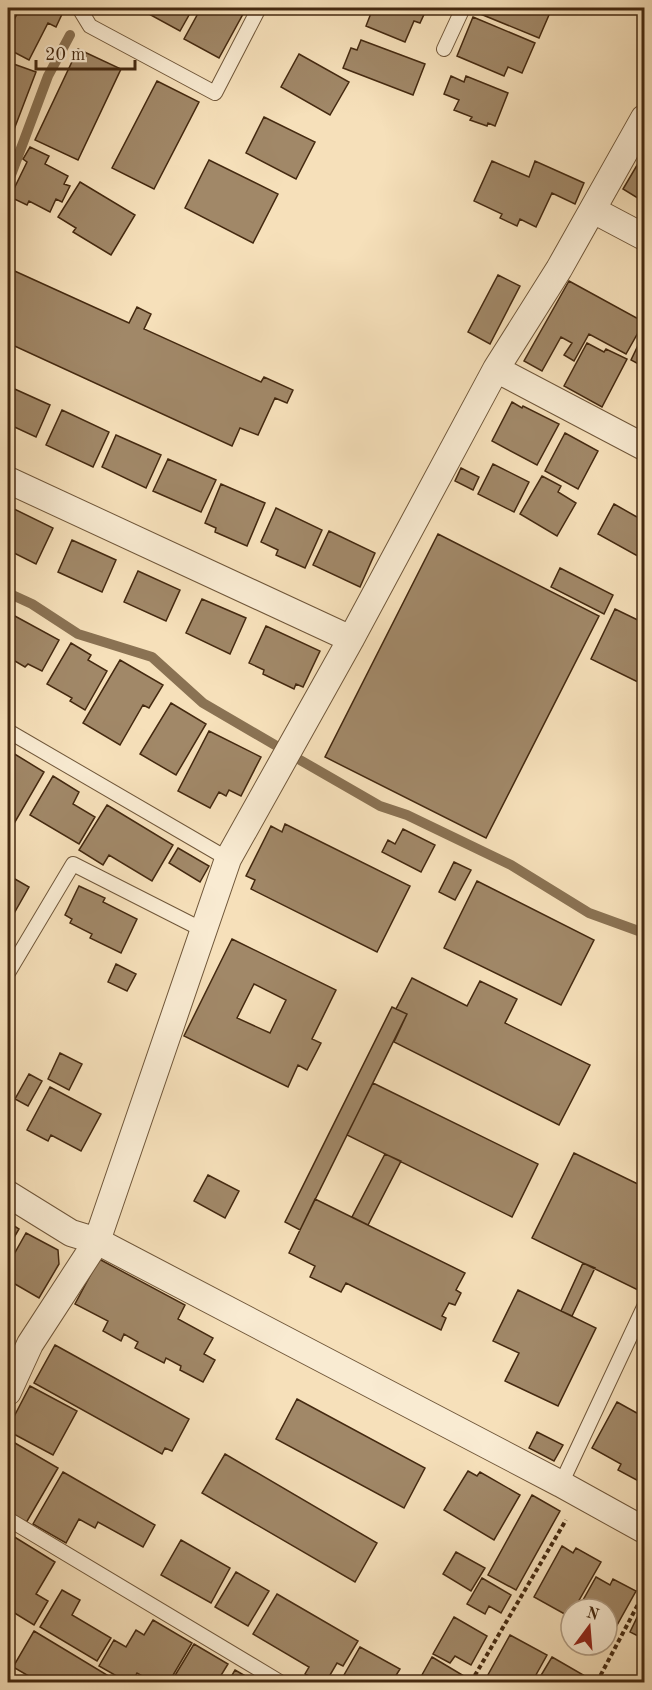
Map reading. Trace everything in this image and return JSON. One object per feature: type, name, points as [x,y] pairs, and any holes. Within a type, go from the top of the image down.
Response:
[{"type":"street","points":[[8,1392],[30,1344],[97,1241],[228,859],[351,639],[496,369],[641,132]]},
{"type":"street","points":[[593,210],[645,237]]},
{"type":"street","points":[[496,369],[645,447]]},
{"type":"street","points":[[8,480],[351,639]]},
{"type":"street","points":[[8,1194],[71,1233],[97,1241],[645,1530]]},
{"type":"lane","points":[[79,8],[90,26],[215,93],[259,8]]},
{"type":"lane","points":[[444,49],[463,8]]},
{"type":"lane","points":[[8,731],[228,859]]},
{"type":"lane","points":[[8,973],[73,864],[203,930]]},
{"type":"lane","points":[[571,1490],[645,1307]]},
{"type":"lane","points":[[8,1519],[280,1683]]},
{"type":"path","points":[[471,1683],[571,1490]]},
{"type":"path","points":[[597,1683],[645,1593]]},
{"type":"building","points":[[20,8],[64,10],[56,27],[48,23],[29,60],[8,49],[8,32]]},
{"type":"building","points":[[150,8],[193,8],[180,31],[147,13]]},
{"type":"building","points":[[201,8],[231,8],[243,14],[219,58],[184,39]]},
{"type":"building","points":[[373,8],[427,8],[420,23],[414,21],[405,42],[366,26]]},
{"type":"building","points":[[480,8],[552,8],[539,38],[478,13]]},
{"type":"building","points":[[473,17],[535,43],[522,73],[508,67],[504,76],[457,56]]},
{"type":"building","points":[[361,40],[425,64],[413,95],[343,68],[351,48],[357,50]]},
{"type":"building","points":[[78,49],[121,69],[78,160],[35,140]]},
{"type":"building","points":[[299,54],[349,82],[330,115],[281,87]]},
{"type":"building","points":[[8,62],[36,72],[10,140],[8,140]]},
{"type":"building","points":[[451,76],[464,82],[466,76],[508,93],[495,126],[488,123],[487,126],[470,120],[472,117],[454,110],[459,100],[444,94]]},
{"type":"building","points":[[157,81],[199,102],[154,189],[112,168]]},
{"type":"building","points":[[264,117],[315,142],[296,179],[246,153]]},
{"type":"building","points":[[30,147],[49,156],[45,164],[68,176],[64,184],[70,186],[62,202],[56,199],[50,212],[29,201],[27,205],[10,197],[27,162],[23,159]]},
{"type":"building","points":[[644,156],[644,202],[623,189]]},
{"type":"building","points":[[209,160],[278,194],[253,243],[185,208]]},
{"type":"building","points":[[492,161],[529,177],[535,161],[584,183],[575,204],[552,193],[536,227],[520,219],[517,226],[500,218],[502,214],[474,201]]},
{"type":"building","points":[[80,182],[135,215],[111,255],[73,232],[76,228],[58,217]]},
{"type":"building","points":[[8,268],[129,323],[137,307],[151,314],[144,329],[261,382],[264,377],[293,390],[287,403],[275,398],[258,435],[240,428],[232,446],[8,343]]},
{"type":"building","points":[[498,275],[520,286],[490,344],[468,332]]},
{"type":"building","points":[[569,281],[644,322],[626,354],[589,334],[574,361],[564,355],[572,343],[561,337],[542,371],[524,361]]},
{"type":"building","points":[[644,333],[644,367],[631,360]]},
{"type":"building","points":[[587,343],[604,352],[606,349],[627,359],[602,407],[564,386]]},
{"type":"building","points":[[8,386],[50,405],[36,437],[8,424]]},
{"type":"building","points":[[512,402],[559,424],[537,465],[492,441]]},
{"type":"building","points":[[62,410],[109,432],[93,467],[46,445]]},
{"type":"building","points":[[565,433],[598,451],[578,489],[545,471]]},
{"type":"building","points":[[116,435],[161,455],[146,488],[102,467]]},
{"type":"building","points":[[168,459],[216,480],[201,512],[153,491]]},
{"type":"building","points":[[493,464],[529,482],[514,512],[478,494]]},
{"type":"building","points":[[461,468],[479,477],[473,490],[455,481]]},
{"type":"building","points":[[542,476],[561,486],[558,492],[576,503],[557,536],[520,514]]},
{"type":"building","points":[[221,484],[265,503],[247,546],[215,532],[216,528],[205,523]]},
{"type":"building","points":[[614,504],[644,521],[643,559],[598,534]]},
{"type":"building","points":[[8,506],[53,528],[36,564],[8,550]]},
{"type":"building","points":[[276,508],[322,530],[305,568],[276,555],[278,550],[261,542]]},
{"type":"building","points":[[329,531],[375,553],[360,587],[313,565]]},
{"type":"building","points":[[438,534],[599,616],[486,838],[325,757]]},
{"type":"building","points":[[72,540],[116,560],[102,592],[58,572]]},
{"type":"building","points":[[560,568],[613,595],[604,614],[551,587]]},
{"type":"building","points":[[138,571],[180,590],[166,621],[124,602]]},
{"type":"building","points":[[202,599],[246,618],[230,654],[186,633]]},
{"type":"building","points":[[615,609],[644,623],[644,685],[591,659]]},
{"type":"building","points":[[13,615],[59,640],[42,671],[28,664],[25,667],[8,657],[8,625]]},
{"type":"building","points":[[266,626],[320,651],[303,687],[296,684],[294,689],[263,674],[264,670],[249,663]]},
{"type":"building","points":[[71,643],[91,655],[88,660],[107,671],[85,710],[70,701],[72,698],[47,684]]},
{"type":"building","points":[[120,660],[163,685],[149,708],[143,705],[120,745],[83,723]]},
{"type":"building","points":[[171,703],[206,724],[176,775],[140,754]]},
{"type":"building","points":[[209,731],[261,757],[241,796],[229,790],[226,796],[219,792],[210,808],[178,791]]},
{"type":"building","points":[[8,750],[44,772],[8,834]]},
{"type":"building","points":[[53,776],[79,792],[73,804],[95,817],[79,844],[30,815]]},
{"type":"building","points":[[107,805],[173,845],[152,881],[109,855],[103,865],[79,850]]},
{"type":"building","points":[[285,824],[410,886],[377,952],[251,889],[255,880],[246,876],[271,826],[282,832]]},
{"type":"building","points":[[403,829],[435,845],[421,872],[382,852],[388,840],[395,844]]},
{"type":"building","points":[[178,848],[209,866],[200,882],[169,863]]},
{"type":"building","points":[[454,862],[471,870],[455,900],[439,892]]},
{"type":"building","points":[[8,875],[29,887],[8,924]]},
{"type":"building","points":[[477,881],[594,940],[561,1005],[444,948]]},
{"type":"building","points":[[79,886],[105,898],[103,902],[137,919],[121,953],[90,938],[92,934],[70,923],[72,919],[65,915]]},
{"type":"building","points":[[232,939],[336,990],[312,1039],[321,1043],[307,1070],[298,1065],[288,1087],[184,1036]],"holes":[[[254,984],[286,1000],[270,1033],[237,1018]]]},
{"type":"building","points":[[116,964],[136,974],[127,991],[108,982]]},
{"type":"building","points":[[412,978],[467,1006],[480,981],[517,999],[505,1023],[590,1065],[559,1125],[394,1042],[407,1014],[396,1009]]},
{"type":"building","points":[[392,1007],[407,1014],[300,1230],[285,1222]]},
{"type":"building","points":[[60,1053],[82,1064],[69,1090],[48,1079]]},
{"type":"building","points":[[29,1074],[42,1081],[28,1106],[15,1099]]},
{"type":"building","points":[[373,1083],[538,1164],[512,1217],[347,1135]]},
{"type":"building","points":[[50,1087],[101,1114],[81,1151],[51,1135],[48,1141],[27,1130]]},
{"type":"building","points":[[574,1153],[644,1187],[644,1278],[638,1290],[532,1238]]},
{"type":"building","points":[[385,1154],[401,1161],[368,1225],[352,1217]]},
{"type":"building","points":[[208,1175],[239,1191],[225,1218],[194,1201]]},
{"type":"building","points":[[315,1199],[465,1273],[456,1290],[461,1293],[455,1305],[449,1303],[442,1316],[446,1318],[441,1330],[346,1283],[341,1292],[310,1277],[315,1266],[289,1253]]},
{"type":"building","points":[[8,1222],[19,1229],[8,1248]]},
{"type":"building","points":[[26,1233],[58,1250],[59,1264],[39,1298],[8,1280],[8,1265]]},
{"type":"building","points":[[99,1259],[185,1305],[178,1319],[213,1338],[204,1354],[215,1360],[203,1382],[180,1370],[181,1366],[166,1358],[164,1363],[135,1348],[138,1342],[124,1334],[121,1341],[103,1331],[108,1321],[75,1304]]},
{"type":"building","points":[[583,1263],[595,1268],[572,1316],[561,1311]]},
{"type":"building","points":[[518,1290],[596,1328],[558,1406],[505,1381],[519,1353],[493,1341]]},
{"type":"building","points":[[55,1345],[189,1419],[172,1451],[165,1448],[162,1454],[34,1383]]},
{"type":"building","points":[[30,1386],[77,1411],[53,1455],[8,1431]]},
{"type":"building","points":[[297,1399],[425,1468],[404,1508],[276,1439]]},
{"type":"building","points":[[617,1402],[644,1417],[644,1484],[618,1470],[621,1464],[592,1448]]},
{"type":"building","points":[[537,1432],[563,1445],[554,1461],[529,1448]]},
{"type":"building","points":[[8,1439],[58,1468],[26,1523],[8,1513]]},
{"type":"building","points":[[225,1454],[377,1543],[355,1582],[202,1493]]},
{"type":"building","points":[[468,1471],[477,1476],[480,1472],[520,1495],[494,1540],[444,1510]]},
{"type":"building","points":[[63,1472],[155,1525],[143,1547],[98,1522],[95,1528],[79,1519],[66,1543],[33,1524]]},
{"type":"building","points":[[532,1495],[560,1511],[516,1590],[488,1575]]},
{"type":"building","points":[[8,1533],[55,1562],[36,1594],[48,1601],[34,1625],[8,1609]]},
{"type":"building","points":[[181,1540],[230,1568],[211,1603],[161,1575]]},
{"type":"building","points":[[562,1546],[573,1553],[576,1548],[601,1562],[581,1597],[559,1597],[559,1611],[534,1597]]},
{"type":"building","points":[[456,1552],[485,1568],[471,1591],[443,1574]]},
{"type":"building","points":[[236,1572],[269,1591],[248,1626],[215,1607]]},
{"type":"building","points":[[596,1577],[610,1585],[613,1579],[636,1591],[619,1621],[619,1597],[585,1597]]},
{"type":"building","points":[[482,1578],[511,1595],[501,1613],[489,1606],[485,1614],[467,1604]]},
{"type":"building","points":[[62,1590],[80,1600],[72,1615],[111,1638],[97,1661],[40,1627]]},
{"type":"building","points":[[277,1594],[358,1641],[343,1666],[337,1663],[326,1682],[320,1682],[305,1674],[309,1667],[253,1634]]},
{"type":"building","points":[[644,1603],[644,1639],[630,1632]]},
{"type":"building","points":[[454,1617],[487,1636],[471,1665],[455,1656],[450,1663],[433,1654]]},
{"type":"building","points":[[153,1620],[192,1643],[169,1682],[153,1682],[137,1673],[132,1682],[127,1682],[99,1666],[114,1640],[126,1647],[136,1630],[144,1635]]},
{"type":"building","points":[[34,1631],[107,1675],[103,1682],[39,1682],[13,1667]]},
{"type":"building","points":[[510,1635],[547,1655],[532,1682],[484,1682]]},
{"type":"building","points":[[194,1644],[228,1664],[217,1682],[171,1682]]},
{"type":"building","points":[[360,1647],[400,1669],[392,1682],[340,1682]]},
{"type":"building","points":[[432,1657],[464,1676],[460,1682],[418,1682]]},
{"type":"building","points":[[552,1657],[592,1680],[591,1682],[537,1682]]},
{"type":"building","points":[[235,1670],[256,1682],[228,1682]]},
{"type":"waterway","points":[[8,183],[48,76],[70,35]]},
{"type":"waterway","points":[[8,593],[32,604],[78,634],[152,657],[203,703],[275,745]]},
{"type":"waterway","points":[[300,760],[380,806],[407,815],[511,865],[589,913],[644,933]]}]
